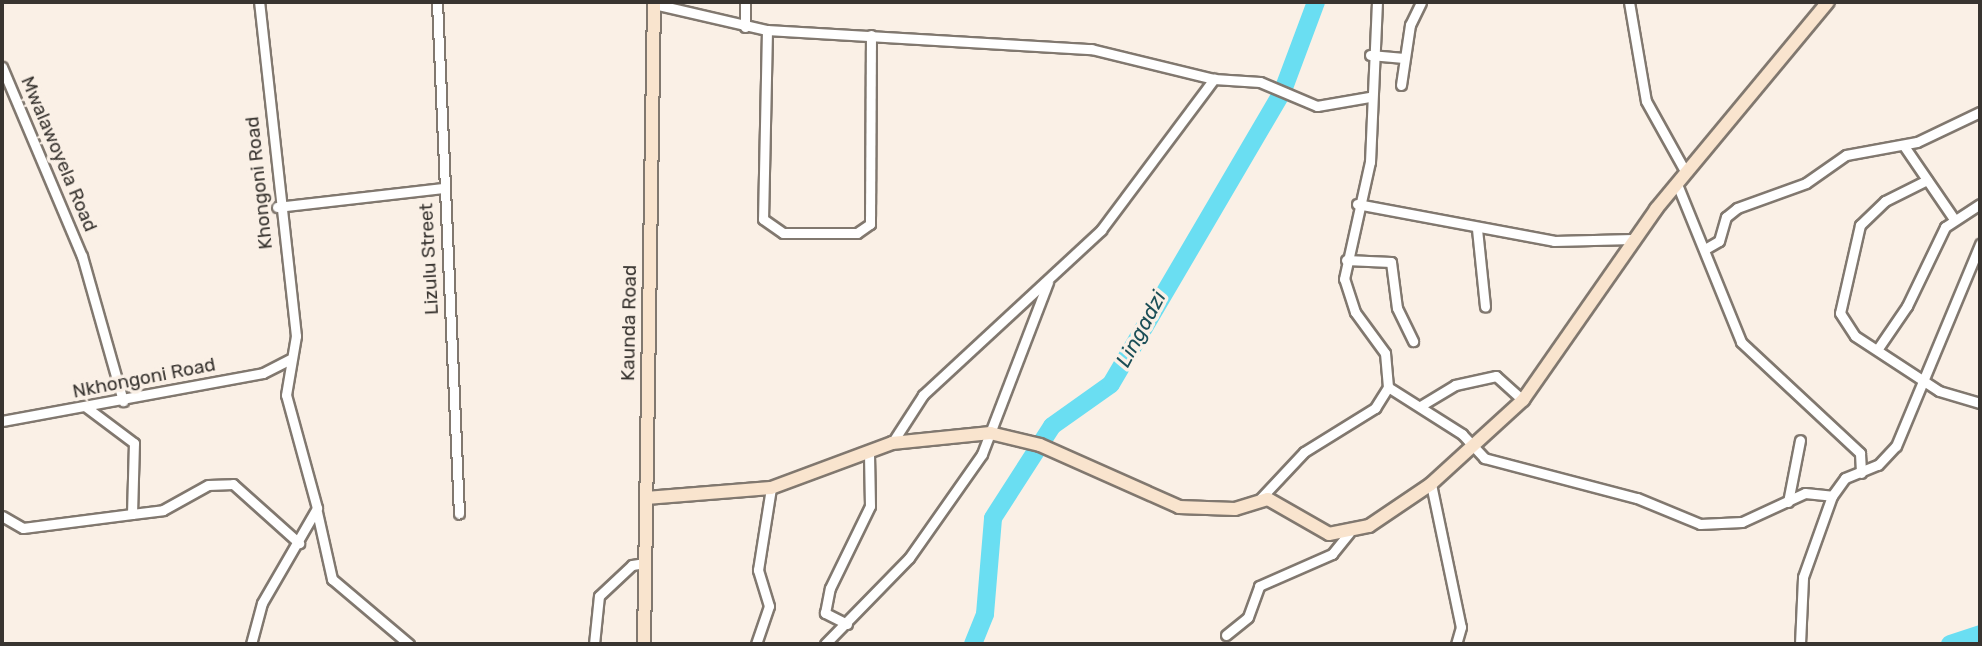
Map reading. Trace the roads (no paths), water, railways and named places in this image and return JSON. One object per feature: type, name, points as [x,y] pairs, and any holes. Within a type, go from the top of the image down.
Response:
[{"type":"street","name":"Khongoni Road","points":[[259,2],[277,207],[296,337],[290,359],[286,395],[317,509],[332,579],[409,644]]},
{"type":"street","name":"Lizulu Street","points":[[437,2],[459,514]]},
{"type":"street","points":[[745,2],[745,27]]},
{"type":"street","points":[[646,498],[771,488],[892,443],[990,433],[1040,445],[1179,507],[1235,509],[1259,500],[1312,446],[1375,408],[1388,387],[1385,353],[1347,293],[1346,260],[1357,204],[1370,162],[1370,55],[1377,2]]},
{"type":"street","points":[[1401,85],[1405,58],[1421,2]]},
{"type":"street","points":[[1629,2],[1643,90],[1686,173]]},
{"type":"street","points":[[1226,635],[1248,617],[1259,586],[1332,554],[1349,533],[1432,484],[1523,400],[1633,239],[1828,2]]},
{"type":"street","points":[[654,3],[745,27],[767,30],[1091,49],[1214,79],[1260,82],[1317,106],[1369,97]]},
{"type":"street","name":"Kaunda Road","points":[[644,644],[654,3]]},
{"type":"street","points":[[767,30],[763,219],[783,233],[857,233],[870,224],[871,36]]},
{"type":"street","points":[[1370,55],[1405,58]]},
{"type":"street","name":"Mwalawoyela Road","points":[[2,66],[82,256],[123,401]]},
{"type":"street","points":[[892,443],[923,395],[1049,279],[1123,204],[1214,79]]},
{"type":"street","points":[[1705,249],[1719,241],[1726,217],[1737,208],[1813,180],[1846,155],[1904,146],[1980,112]]},
{"type":"street","points":[[1904,146],[1954,219]]},
{"type":"street","points":[[1927,180],[1870,212],[1851,247],[1840,313],[1855,336],[1878,347],[1925,381],[1955,398],[1980,403]]},
{"type":"street","points":[[1677,184],[1741,342],[1860,453],[1861,472]]},
{"type":"street","points":[[277,207],[443,188]]},
{"type":"street","points":[[1357,204],[1477,229],[1554,241],[1633,239]]},
{"type":"street","points":[[1878,347],[1954,219],[1980,204]]},
{"type":"street","points":[[1477,229],[1485,307]]},
{"type":"street","points":[[1800,644],[1803,577],[1832,496],[1845,478],[1861,472],[1896,446],[1980,244]]},
{"type":"street","points":[[1346,260],[1391,262],[1397,308],[1413,341]]},
{"type":"street","points":[[825,644],[909,558],[990,433],[1049,279]]},
{"type":"street","name":"Nkhongoni Road","points":[[2,421],[123,401],[263,373],[290,359]]},
{"type":"street","points":[[1422,405],[1455,385],[1496,376],[1523,400]]},
{"type":"street","points":[[1388,387],[1422,405],[1484,458],[1637,498],[1700,524],[1742,522],[1817,492],[1832,496]]},
{"type":"street","points":[[86,407],[134,443],[132,514]]},
{"type":"street","points":[[1788,502],[1800,439]]},
{"type":"street","points":[[847,624],[825,613],[830,588],[870,506],[869,452]]},
{"type":"street","points":[[2,516],[23,528],[163,510],[208,485],[233,484],[299,543]]},
{"type":"street","points":[[1432,484],[1461,627],[1457,644]]},
{"type":"street","points":[[756,644],[768,616],[758,570],[771,488]]},
{"type":"street","points":[[1259,500],[1283,504],[1322,532],[1349,533]]},
{"type":"street","points":[[251,644],[262,603],[317,509]]},
{"type":"street","points":[[594,644],[599,596],[632,565],[645,563]]},
{"type":"waterway","name":"Lingadzi","points":[[973,644],[985,614],[993,518],[1052,426],[1111,384],[1282,93],[1316,2]]},
{"type":"waterway","points":[[1950,644],[1980,634]]}]
